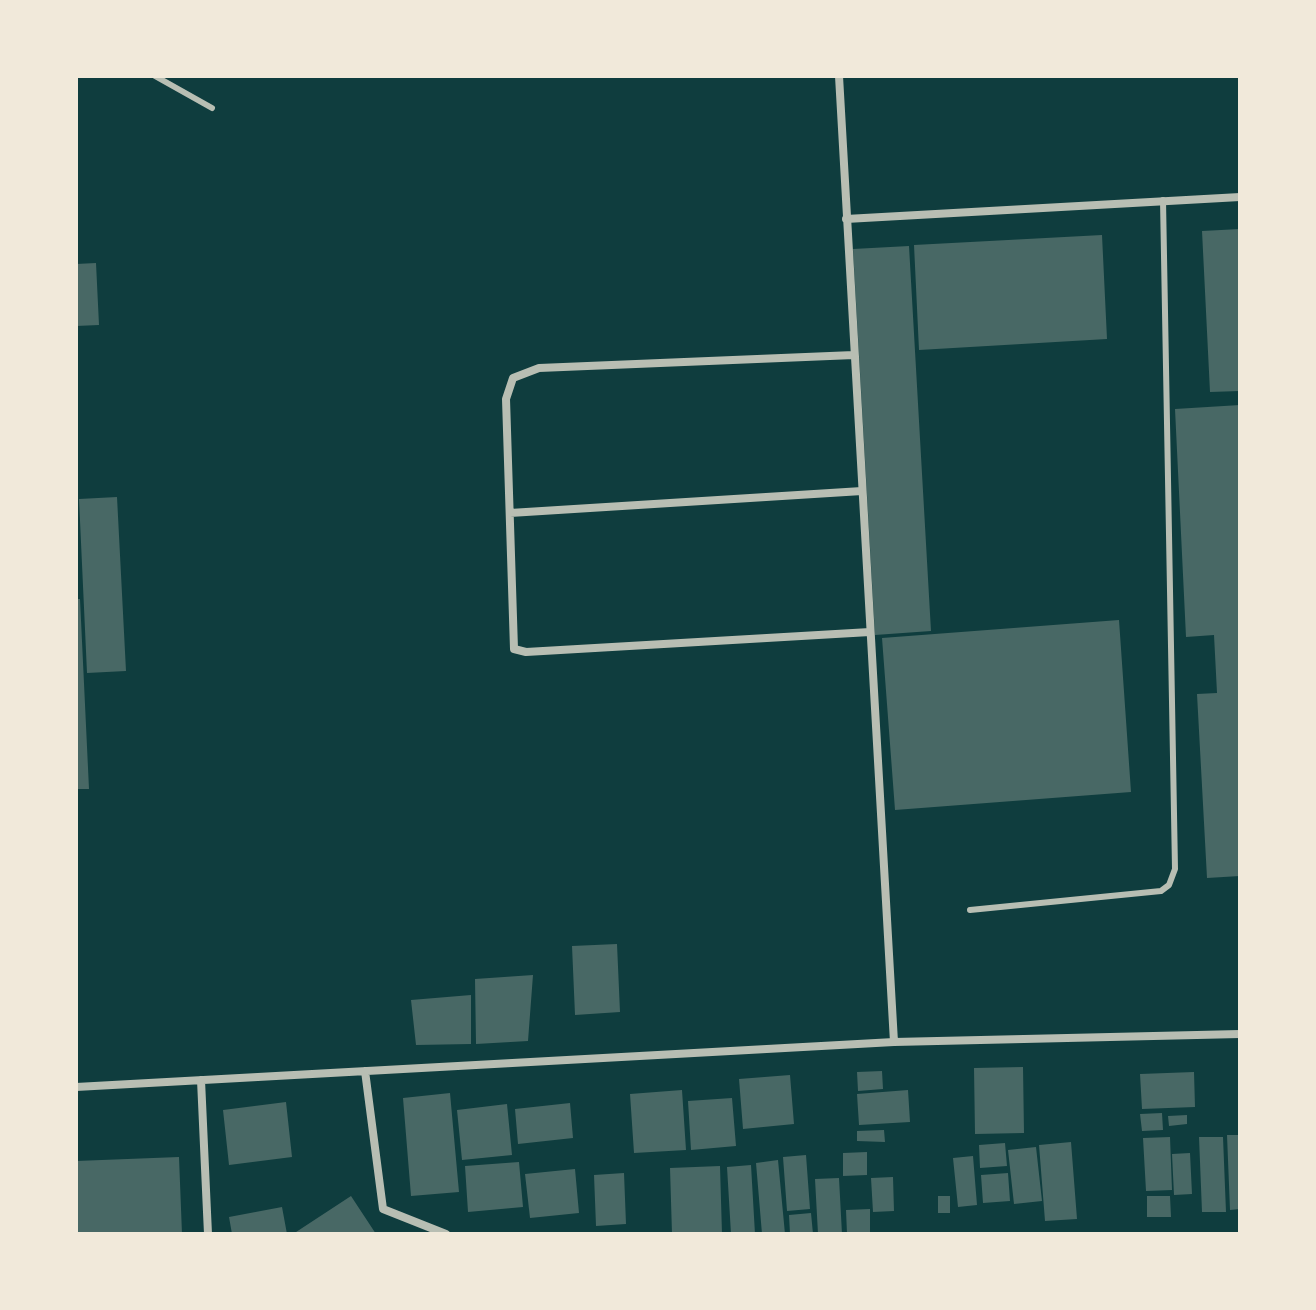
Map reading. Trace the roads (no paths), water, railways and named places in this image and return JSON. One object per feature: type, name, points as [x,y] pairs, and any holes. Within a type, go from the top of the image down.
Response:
[{"type":"street","points":[[839,76],[894,1042]]},
{"type":"street","points":[[846,219],[1240,197]]},
{"type":"street","points":[[854,355],[539,368],[513,378],[506,399],[514,649],[526,652],[870,632]]},
{"type":"street","points":[[510,513],[862,491]]},
{"type":"street","points":[[76,1087],[894,1042],[1240,1034]]},
{"type":"street","points":[[365,1071],[383,1209],[446,1234]]},
{"type":"street","points":[[201,1080],[208,1234]]},
{"type":"lane","points":[[155,76],[212,108]]},
{"type":"lane","points":[[970,910],[1161,891],[1169,885],[1175,869],[1163,200]]}]
